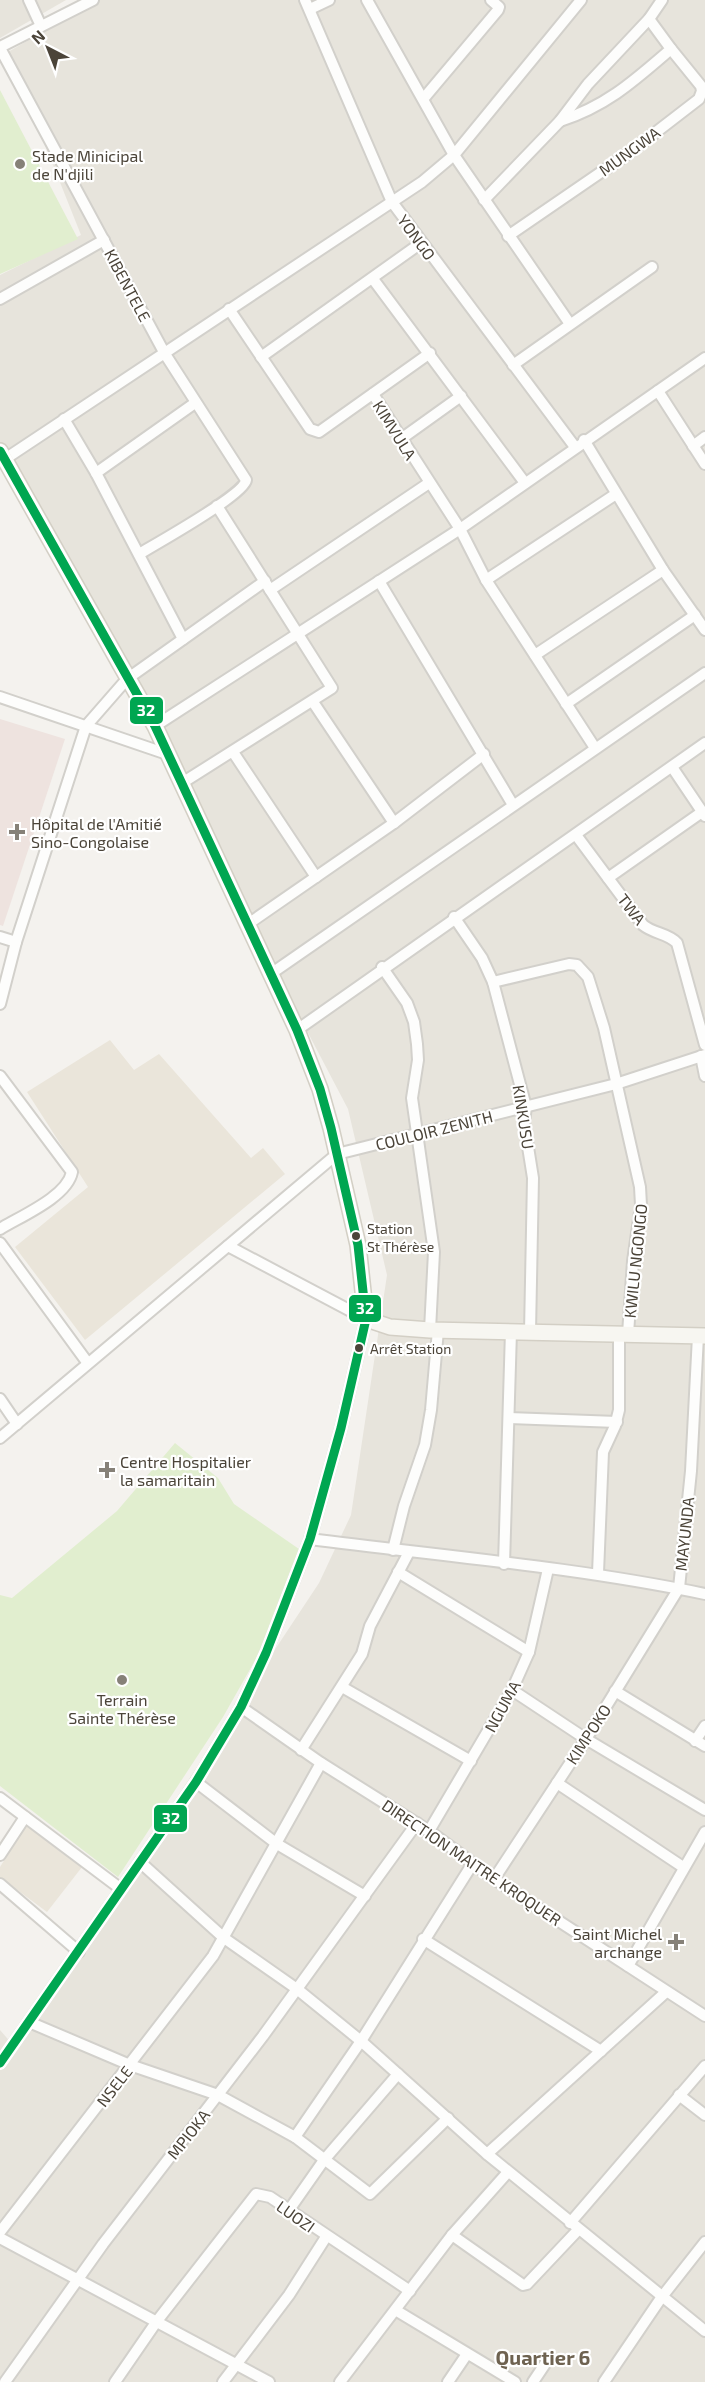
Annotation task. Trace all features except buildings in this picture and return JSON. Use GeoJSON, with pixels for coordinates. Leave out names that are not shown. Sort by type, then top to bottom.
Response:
{"type":"FeatureCollection","features":[{"type":"Feature","properties":{"kind":"street"},"geometry":{"type":"LineString","coordinates":[[29,0],[42,26]]}},
{"type":"Feature","properties":{"kind":"street"},"geometry":{"type":"LineString","coordinates":[[0,47],[93,0]]}},
{"type":"Feature","properties":{"kind":"street"},"geometry":{"type":"LineString","coordinates":[[308,5],[329,0]]}},
{"type":"Feature","properties":{"kind":"street"},"geometry":{"type":"LineString","coordinates":[[367,0],[454,155],[507,236],[570,324]]}},
{"type":"Feature","properties":{"kind":"street"},"geometry":{"type":"LineString","coordinates":[[424,98],[498,9],[499,7],[491,0]]}},
{"type":"Feature","properties":{"kind":"street"},"geometry":{"type":"LineString","coordinates":[[0,2063],[196,1782],[240,1707],[266,1653],[310,1539],[341,1428],[366,1319],[358,1245],[337,1154],[320,1089],[297,1030],[155,726],[3,455],[64,420],[422,182],[454,155],[581,0]]}},
{"type":"Feature","properties":{"kind":"street"},"geometry":{"type":"LineString","coordinates":[[484,200],[560,121],[588,84],[649,19],[662,0]]}},
{"type":"Feature","properties":{"kind":"street","name":"YONGO"},"geometry":{"type":"LineString","coordinates":[[308,5],[392,202],[513,365],[579,444],[616,494],[663,570],[705,630]]}},
{"type":"Feature","properties":{"kind":"street","name":"MUNGWA"},"geometry":{"type":"LineString","coordinates":[[507,236],[629,153],[699,99],[702,92],[700,86],[649,19]]}},
{"type":"Feature","properties":{"kind":"street","name":"KIBENTELE"},"geometry":{"type":"LineString","coordinates":[[0,47],[165,354],[246,480],[244,488],[139,554]]}},
{"type":"Feature","properties":{"kind":"street"},"geometry":{"type":"LineString","coordinates":[[560,121],[594,110],[671,49]]}},
{"type":"Feature","properties":{"kind":"street"},"geometry":{"type":"LineString","coordinates":[[0,299],[104,240]]}},
{"type":"Feature","properties":{"kind":"street"},"geometry":{"type":"LineString","coordinates":[[261,357],[421,243]]}},
{"type":"Feature","properties":{"kind":"street"},"geometry":{"type":"LineString","coordinates":[[513,365],[652,267]]}},
{"type":"Feature","properties":{"kind":"street"},"geometry":{"type":"LineString","coordinates":[[373,279],[525,483]]}},
{"type":"Feature","properties":{"kind":"street","name":"KIMVULA"},"geometry":{"type":"LineString","coordinates":[[229,309],[310,429],[323,431],[373,394],[460,529]]}},
{"type":"Feature","properties":{"kind":"street"},"geometry":{"type":"LineString","coordinates":[[373,394],[430,353]]}},
{"type":"Feature","properties":{"kind":"street"},"geometry":{"type":"LineString","coordinates":[[155,726],[300,635],[460,529],[705,358]]}},
{"type":"Feature","properties":{"kind":"street"},"geometry":{"type":"LineString","coordinates":[[657,391],[705,464]]}},
{"type":"Feature","properties":{"kind":"street"},"geometry":{"type":"LineString","coordinates":[[401,439],[461,396]]}},
{"type":"Feature","properties":{"kind":"street"},"geometry":{"type":"LineString","coordinates":[[96,473],[195,403]]}},
{"type":"Feature","properties":{"kind":"street"},"geometry":{"type":"LineString","coordinates":[[64,420],[96,473],[183,639]]}},
{"type":"Feature","properties":{"kind":"street"},"geometry":{"type":"LineString","coordinates":[[693,446],[705,438]]}},
{"type":"Feature","properties":{"kind":"street"},"geometry":{"type":"LineString","coordinates":[[0,1004],[16,942],[86,726],[127,679],[183,639],[429,483]]}},
{"type":"Feature","properties":{"kind":"street"},"geometry":{"type":"LineString","coordinates":[[486,580],[616,494]]}},
{"type":"Feature","properties":{"kind":"street"},"geometry":{"type":"LineString","coordinates":[[182,783],[332,688],[217,506]]}},
{"type":"Feature","properties":{"kind":"street"},"geometry":{"type":"LineString","coordinates":[[460,529],[486,580],[596,748]]}},
{"type":"Feature","properties":{"kind":"street"},"geometry":{"type":"LineString","coordinates":[[534,655],[663,570]]}},
{"type":"Feature","properties":{"kind":"street"},"geometry":{"type":"LineString","coordinates":[[379,581],[513,804]]}},
{"type":"Feature","properties":{"kind":"street"},"geometry":{"type":"LineString","coordinates":[[566,704],[695,615]]}},
{"type":"Feature","properties":{"kind":"street"},"geometry":{"type":"LineString","coordinates":[[272,973],[705,673]]}},
{"type":"Feature","properties":{"kind":"street"},"geometry":{"type":"LineString","coordinates":[[0,697],[167,754]]}},
{"type":"Feature","properties":{"kind":"street"},"geometry":{"type":"LineString","coordinates":[[313,702],[394,822]]}},
{"type":"Feature","properties":{"kind":"street"},"geometry":{"type":"LineString","coordinates":[[297,1030],[454,917],[705,743]]}},
{"type":"Feature","properties":{"kind":"street"},"geometry":{"type":"LineString","coordinates":[[233,752],[316,877]]}},
{"type":"Feature","properties":{"kind":"street"},"geometry":{"type":"LineString","coordinates":[[248,924],[394,822],[484,754]]}},
{"type":"Feature","properties":{"kind":"street"},"geometry":{"type":"LineString","coordinates":[[608,878],[704,814],[672,767]]}},
{"type":"Feature","properties":{"kind":"street","name":"TWA"},"geometry":{"type":"LineString","coordinates":[[576,834],[643,925],[651,932],[667,935],[677,943],[705,1045]]}},
{"type":"Feature","properties":{"kind":"street","name":"KINKUSU"},"geometry":{"type":"LineString","coordinates":[[454,917],[482,958],[493,982],[526,1107],[524,1122],[533,1179],[530,1332]]}},
{"type":"Feature","properties":{"kind":"street"},"geometry":{"type":"LineString","coordinates":[[0,937],[16,942]]}},
{"type":"Feature","properties":{"kind":"street","name":"KWILU NGONGO"},"geometry":{"type":"LineString","coordinates":[[493,982],[569,964],[577,965],[588,977],[604,1028],[641,1196],[624,1334]]}},
{"type":"Feature","properties":{"kind":"street"},"geometry":{"type":"LineString","coordinates":[[382,968],[407,1003],[414,1022],[418,1060],[412,1098],[434,1252],[431,1410],[425,1445],[404,1506],[393,1550]]}},
{"type":"Feature","properties":{"kind":"street"},"geometry":{"type":"LineString","coordinates":[[703,1055],[705,1076]]}},
{"type":"Feature","properties":{"kind":"street","name":"COULOIR ZENITH"},"geometry":{"type":"LineString","coordinates":[[337,1154],[616,1084],[703,1055]]}},
{"type":"Feature","properties":{"kind":"street"},"geometry":{"type":"LineString","coordinates":[[0,1076],[72,1172],[70,1181],[62,1191],[0,1229]]}},
{"type":"Feature","properties":{"kind":"street"},"geometry":{"type":"LineString","coordinates":[[0,1438],[87,1362],[337,1154]]}},
{"type":"Feature","properties":{"kind":"street"},"geometry":{"type":"LineString","coordinates":[[0,1243],[87,1362]]}},
{"type":"Feature","properties":{"kind":"street"},"geometry":{"type":"LineString","coordinates":[[228,1246],[366,1319],[390,1327],[701,1336]]}},
{"type":"Feature","properties":{"kind":"street"},"geometry":{"type":"LineString","coordinates":[[504,1564],[511,1331]]}},
{"type":"Feature","properties":{"kind":"street"},"geometry":{"type":"LineString","coordinates":[[598,1573],[603,1452],[619,1410],[624,1334]]}},
{"type":"Feature","properties":{"kind":"street","name":"MAYUNDA"},"geometry":{"type":"LineString","coordinates":[[679,1588],[701,1336]]}},
{"type":"Feature","properties":{"kind":"street"},"geometry":{"type":"LineString","coordinates":[[0,1399],[17,1424]]}},
{"type":"Feature","properties":{"kind":"street"},"geometry":{"type":"LineString","coordinates":[[509,1419],[616,1422]]}},
{"type":"Feature","properties":{"kind":"street"},"geometry":{"type":"LineString","coordinates":[[310,1539],[504,1564],[598,1573],[705,1594]]}},
{"type":"Feature","properties":{"kind":"street"},"geometry":{"type":"LineString","coordinates":[[301,1750],[362,1654],[370,1626],[409,1552]]}},
{"type":"Feature","properties":{"kind":"street","name":"NGUMA"},"geometry":{"type":"LineString","coordinates":[[429,1831],[512,1690],[529,1652],[548,1569]]}},
{"type":"Feature","properties":{"kind":"street"},"geometry":{"type":"LineString","coordinates":[[398,1572],[529,1652]]}},
{"type":"Feature","properties":{"kind":"street","name":"KIMPOKO"},"geometry":{"type":"LineString","coordinates":[[494,1879],[586,1739],[679,1588]]}},
{"type":"Feature","properties":{"kind":"street"},"geometry":{"type":"LineString","coordinates":[[342,1687],[471,1761]]}},
{"type":"Feature","properties":{"kind":"street"},"geometry":{"type":"LineString","coordinates":[[512,1690],[586,1739],[705,1810]]}},
{"type":"Feature","properties":{"kind":"street"},"geometry":{"type":"LineString","coordinates":[[615,1691],[700,1743],[705,1726]]}},
{"type":"Feature","properties":{"kind":"street","name":"DIRECTION MAITRE KROQUER"},"geometry":{"type":"LineString","coordinates":[[240,1707],[301,1750],[429,1831],[494,1879],[705,2016]]}},
{"type":"Feature","properties":{"kind":"street","name":"NSELE"},"geometry":{"type":"LineString","coordinates":[[0,2232],[130,2065],[224,1938],[321,1763]]}},
{"type":"Feature","properties":{"kind":"street"},"geometry":{"type":"LineString","coordinates":[[196,1782],[277,1844],[365,1896]]}},
{"type":"Feature","properties":{"kind":"street"},"geometry":{"type":"LineString","coordinates":[[557,1783],[684,1868]]}},
{"type":"Feature","properties":{"kind":"street"},"geometry":{"type":"LineString","coordinates":[[0,1798],[121,1889]]}},
{"type":"Feature","properties":{"kind":"street"},"geometry":{"type":"LineString","coordinates":[[0,1855],[25,1817]]}},
{"type":"Feature","properties":{"kind":"street","name":"MPIOKA"},"geometry":{"type":"LineString","coordinates":[[5,2382],[80,2278],[297,1989],[417,1823]]}},
{"type":"Feature","properties":{"kind":"street"},"geometry":{"type":"LineString","coordinates":[[628,1966],[705,1832]]}},
{"type":"Feature","properties":{"kind":"street"},"geometry":{"type":"LineString","coordinates":[[140,1862],[224,1938],[297,1989],[362,2041],[508,2172],[661,2298],[705,2331]]}},
{"type":"Feature","properties":{"kind":"street"},"geometry":{"type":"LineString","coordinates":[[295,2137],[362,2041],[423,1939],[473,1863]]}},
{"type":"Feature","properties":{"kind":"street"},"geometry":{"type":"LineString","coordinates":[[0,1884],[79,1952]]}},
{"type":"Feature","properties":{"kind":"street"},"geometry":{"type":"LineString","coordinates":[[423,1939],[601,2051]]}},
{"type":"Feature","properties":{"kind":"street"},"geometry":{"type":"LineString","coordinates":[[487,2154],[666,1992]]}},
{"type":"Feature","properties":{"kind":"street"},"geometry":{"type":"LineString","coordinates":[[29,2022],[130,2065],[218,2095],[250,2110],[295,2137],[358,2187],[373,2193],[448,2118]]}},
{"type":"Feature","properties":{"kind":"street"},"geometry":{"type":"LineString","coordinates":[[452,2235],[523,2285],[527,2284],[705,2066]]}},
{"type":"Feature","properties":{"kind":"street"},"geometry":{"type":"LineString","coordinates":[[288,2210],[324,2160],[398,2074]]}},
{"type":"Feature","properties":{"kind":"street"},"geometry":{"type":"LineString","coordinates":[[679,2095],[705,2115]]}},
{"type":"Feature","properties":{"kind":"street"},"geometry":{"type":"LineString","coordinates":[[340,2382],[352,2364],[397,2311],[452,2235],[508,2172]]}},
{"type":"Feature","properties":{"kind":"street","name":"LUOZI"},"geometry":{"type":"LineString","coordinates":[[115,2382],[157,2321],[252,2196],[264,2194],[410,2291]]}},
{"type":"Feature","properties":{"kind":"street"},"geometry":{"type":"LineString","coordinates":[[223,2382],[289,2295],[326,2237]]}},
{"type":"Feature","properties":{"kind":"street"},"geometry":{"type":"LineString","coordinates":[[0,2238],[80,2278],[269,2382]]}},
{"type":"Feature","properties":{"kind":"street"},"geometry":{"type":"LineString","coordinates":[[604,2382],[661,2298],[705,2242]]}},
{"type":"Feature","properties":{"kind":"street"},"geometry":{"type":"LineString","coordinates":[[397,2311],[515,2382]]}},
{"type":"Feature","properties":{"kind":"street"},"geometry":{"type":"LineString","coordinates":[[448,2382],[467,2354]]}},
{"type":"Feature","properties":{"kind":"street"},"geometry":{"type":"LineString","coordinates":[[533,2382],[549,2358]]}},
{"type":"Feature","properties":{"kind":"shaded area"},"geometry":{"type":"Polygon","coordinates":[[[0,0],[66,0],[0,38],[0,0]]]}},
{"type":"Feature","properties":{"kind":"shaded area"},"geometry":{"type":"Polygon","coordinates":[[[98,0],[705,0],[705,2382],[0,2382],[0,2030],[13,2045],[319,1583],[351,1515],[387,1275],[348,1109],[0,446],[0,275],[81,235],[8,52],[98,0]]]}},
{"type":"Feature","properties":{"kind":"shaded area","name":"Hôpital de l'Amitié Sino-Congolaise"},"geometry":{"type":"Polygon","coordinates":[[[0,719],[65,739],[3,926],[0,925],[0,719]]]}},
{"type":"Feature","properties":{"kind":"shaded area"},"geometry":{"type":"Polygon","coordinates":[[[110,1040],[134,1070],[159,1054],[251,1158],[263,1148],[285,1174],[85,1340],[15,1247],[88,1187],[27,1092],[110,1040]]]}},
{"type":"Feature","properties":{"kind":"shaded area"},"geometry":{"type":"Polygon","coordinates":[[[26,1825],[82,1867],[47,1912],[0,1877],[0,1867],[26,1825]]]}},
{"type":"Feature","properties":{"kind":"green space","name":"Stade Minicipal de N'djili"},"geometry":{"type":"Polygon","coordinates":[[[0,90],[78,239],[0,274],[0,90]]]}},
{"type":"Feature","properties":{"kind":"green space","name":"Terrain Sainte Thérèse"},"geometry":{"type":"Polygon","coordinates":[[[175,1443],[218,1478],[234,1504],[299,1549],[265,1643],[223,1717],[118,1877],[0,1786],[0,1595],[12,1598],[117,1511],[175,1443]]]}},
{"type":"Feature","properties":{"kind":"transit line","name":"32"},"geometry":{"type":"LineString","coordinates":[[0,451],[155,726],[297,1030],[320,1089],[331,1128],[358,1245],[366,1319],[341,1428],[310,1539],[266,1653],[241,1707],[196,1782],[0,2063]]}},
{"type":"Feature","properties":{"kind":"place","name":"Stade Minicipal de N'djili"},"geometry":{"type":"Point","coordinates":[20,164]}},
{"type":"Feature","properties":{"kind":"place","name":"Hôpital de l'Amitié Sino-Congolaise"},"geometry":{"type":"Point","coordinates":[17,832]}},
{"type":"Feature","properties":{"kind":"place","name":"Station St Thérèse"},"geometry":{"type":"Point","coordinates":[356,1236]}},
{"type":"Feature","properties":{"kind":"place","name":"Arrêt Station"},"geometry":{"type":"Point","coordinates":[359,1348]}},
{"type":"Feature","properties":{"kind":"place","name":"Centre Hospitalier la samaritain"},"geometry":{"type":"Point","coordinates":[107,1470]}},
{"type":"Feature","properties":{"kind":"place","name":"Terrain Sainte Thérèse"},"geometry":{"type":"Point","coordinates":[122,1680]}},
{"type":"Feature","properties":{"kind":"place","name":"Saint Michel archange"},"geometry":{"type":"Point","coordinates":[676,1942]}},
{"type":"Feature","properties":{"kind":"district","name":"Quartier 6"},"geometry":{"type":"Point","coordinates":[543,2357]}}]}
